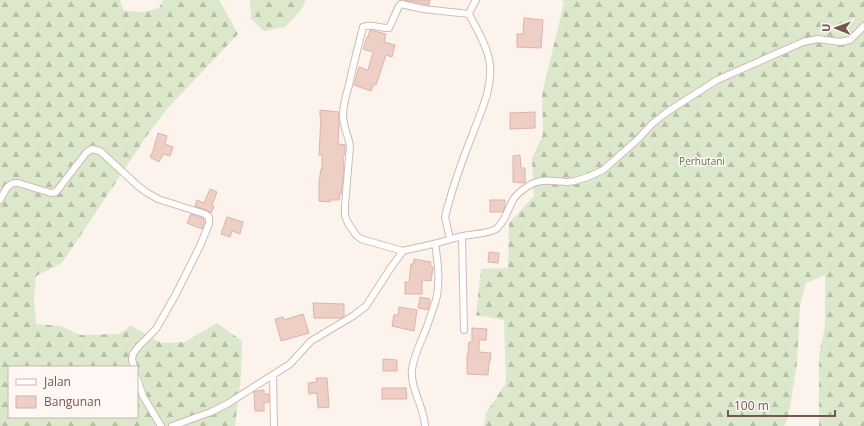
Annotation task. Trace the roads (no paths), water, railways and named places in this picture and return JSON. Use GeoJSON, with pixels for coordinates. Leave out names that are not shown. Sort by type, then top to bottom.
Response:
{"type":"FeatureCollection","features":[{"type":"Feature","properties":{"kind":"street"},"geometry":{"type":"LineString","coordinates":[[450,239],[445,217],[449,198],[486,100],[490,83],[490,64],[485,46],[469,14],[476,0]]}},
{"type":"Feature","properties":{"kind":"street"},"geometry":{"type":"LineString","coordinates":[[469,14],[424,9],[401,4],[389,28],[367,25],[364,27],[345,98],[343,114],[343,121],[350,146],[345,216],[356,235],[361,239],[404,251],[462,236],[489,232],[499,226],[514,199],[533,183],[546,181],[574,181],[603,170],[667,112],[717,80],[803,42],[818,39],[840,42],[850,40],[864,26]]}},
{"type":"Feature","properties":{"kind":"street"},"geometry":{"type":"LineString","coordinates":[[0,200],[8,186],[14,183],[51,194],[56,192],[86,153],[92,149],[105,154],[138,186],[158,199],[205,214],[209,217],[209,224],[200,246],[176,294],[156,329],[133,354],[132,359],[134,366]]}},
{"type":"Feature","properties":{"kind":"street"},"geometry":{"type":"LineString","coordinates":[[462,236],[464,330]]}},
{"type":"Feature","properties":{"kind":"street"},"geometry":{"type":"LineString","coordinates":[[425,426],[422,410],[412,380],[412,372],[413,361],[436,297],[438,283],[438,261],[435,244]]}},
{"type":"Feature","properties":{"kind":"street"},"geometry":{"type":"LineString","coordinates":[[172,426],[211,412],[227,404],[290,364],[311,341],[353,316],[366,306],[392,266],[404,251]]}},
{"type":"Feature","properties":{"kind":"street"},"geometry":{"type":"LineString","coordinates":[[273,375],[274,426]]}},
{"type":"Feature","properties":{"kind":"street"},"geometry":{"type":"LineString","coordinates":[[138,381],[143,396],[161,426]]}},
{"type":"Feature","properties":{"kind":"park label","name":"Perhutani"},"geometry":{"type":"Point","coordinates":[702,161]}}]}
